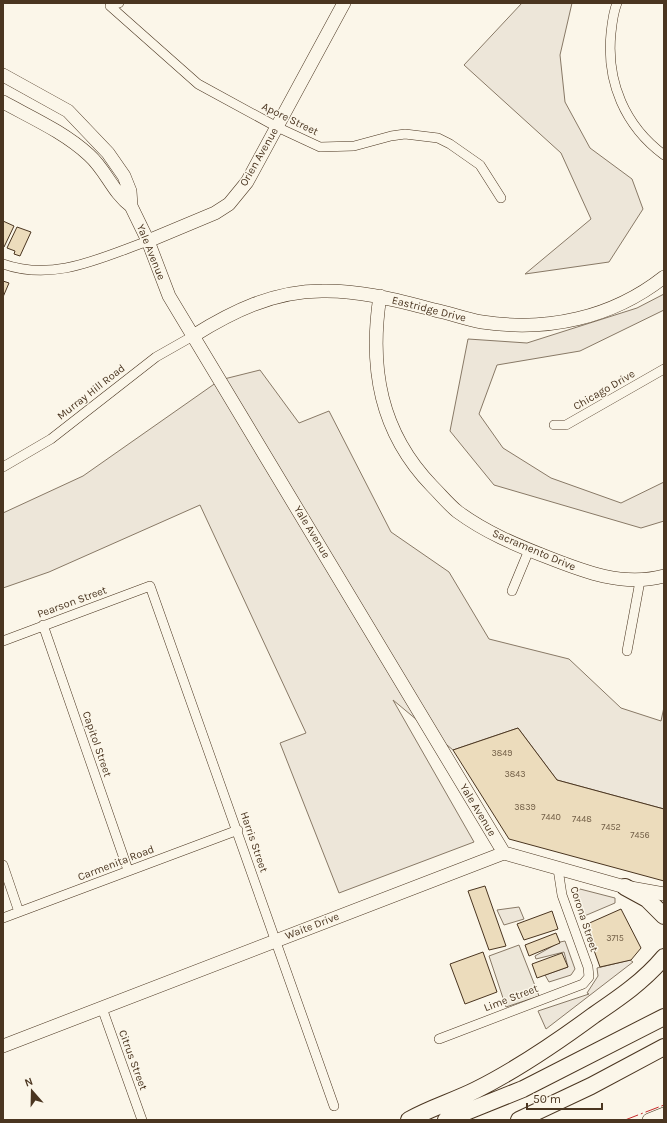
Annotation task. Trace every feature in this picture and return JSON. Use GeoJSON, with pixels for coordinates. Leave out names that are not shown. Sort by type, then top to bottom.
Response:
{"type":"FeatureCollection","features":[{"type":"Feature","properties":{"kind":"highway"},"geometry":{"type":"LineString","coordinates":[[625,887],[647,899],[664,916]]}},
{"type":"Feature","properties":{"kind":"highway"},"geometry":{"type":"LineString","coordinates":[[630,990],[654,969],[664,957]]}},
{"type":"Feature","properties":{"kind":"highway"},"geometry":{"type":"LineString","coordinates":[[409,1120],[506,1074],[544,1051],[664,967]]}},
{"type":"Feature","properties":{"kind":"highway"},"geometry":{"type":"LineString","coordinates":[[446,1120],[523,1089],[664,1017]]}},
{"type":"Feature","properties":{"kind":"highway"},"geometry":{"type":"LineString","coordinates":[[519,1120],[591,1086],[664,1047]]}},
{"type":"Feature","properties":{"kind":"street","name":"Apore Street"},"geometry":{"type":"LineString","coordinates":[[119,3],[110,6],[198,84],[277,127],[320,147],[354,146],[391,136],[406,134],[438,138],[450,144],[480,165],[501,198]]}},
{"type":"Feature","properties":{"kind":"street","name":"Orien Avenue"},"geometry":{"type":"LineString","coordinates":[[3,264],[18,269],[36,272],[71,268],[148,241],[215,213],[229,204],[247,182],[344,3]]}},
{"type":"Feature","properties":{"kind":"street"},"geometry":{"type":"LineString","coordinates":[[617,3],[613,12],[610,47],[610,68],[616,92],[634,125],[650,144],[664,155]]}},
{"type":"Feature","properties":{"kind":"street","name":"Yale Avenue"},"geometry":{"type":"LineString","coordinates":[[3,75],[68,111],[108,153],[124,176],[130,191],[132,206],[148,241],[169,296],[504,853]]}},
{"type":"Feature","properties":{"kind":"street","name":"Yale Avenue"},"geometry":{"type":"LineString","coordinates":[[3,102],[72,141],[90,155],[107,176],[120,198],[132,206]]}},
{"type":"Feature","properties":{"kind":"street","name":"Eastridge Drive"},"geometry":{"type":"LineString","coordinates":[[193,336],[222,318],[252,304],[278,297],[322,290],[353,292],[380,296],[481,322],[514,325],[547,324],[580,319],[611,308],[640,293],[664,277]]}},
{"type":"Feature","properties":{"kind":"street","name":"Sacramento Drive"},"geometry":{"type":"LineString","coordinates":[[380,296],[375,326],[375,355],[378,387],[396,436],[410,460],[457,511],[502,539],[585,572],[610,578],[640,581],[664,576]]}},
{"type":"Feature","properties":{"kind":"street","name":"Murray Hill Road"},"geometry":{"type":"LineString","coordinates":[[3,468],[50,439],[156,357],[193,336]]}},
{"type":"Feature","properties":{"kind":"street","name":"Chicago Drive"},"geometry":{"type":"LineString","coordinates":[[554,425],[566,425],[664,369]]}},
{"type":"Feature","properties":{"kind":"street"},"geometry":{"type":"LineString","coordinates":[[512,591],[529,550]]}},
{"type":"Feature","properties":{"kind":"street"},"geometry":{"type":"LineString","coordinates":[[627,651],[640,581]]}},
{"type":"Feature","properties":{"kind":"street","name":"Pearson Street"},"geometry":{"type":"LineString","coordinates":[[3,641],[150,586]]}},
{"type":"Feature","properties":{"kind":"street","name":"Harris Street"},"geometry":{"type":"LineString","coordinates":[[150,586],[238,830],[275,941],[334,1106]]}},
{"type":"Feature","properties":{"kind":"street","name":"Capitol Street"},"geometry":{"type":"LineString","coordinates":[[43,625],[128,870]]}},
{"type":"Feature","properties":{"kind":"street","name":"Carmenita Road"},"geometry":{"type":"LineString","coordinates":[[3,918],[238,830]]}},
{"type":"Feature","properties":{"kind":"street"},"geometry":{"type":"LineString","coordinates":[[504,853],[625,887],[664,894]]}},
{"type":"Feature","properties":{"kind":"street","name":"Waite Drive"},"geometry":{"type":"LineString","coordinates":[[3,1046],[504,853]]}},
{"type":"Feature","properties":{"kind":"street"},"geometry":{"type":"LineString","coordinates":[[3,865],[20,912]]}},
{"type":"Feature","properties":{"kind":"street","name":"Corona Street"},"geometry":{"type":"LineString","coordinates":[[558,869],[562,895],[588,967],[589,977]]}},
{"type":"Feature","properties":{"kind":"street"},"geometry":{"type":"LineString","coordinates":[[625,887],[664,904]]}},
{"type":"Feature","properties":{"kind":"street","name":"Lime Street"},"geometry":{"type":"LineString","coordinates":[[439,1039],[583,984],[589,977]]}},
{"type":"Feature","properties":{"kind":"street","name":"Citrus Street"},"geometry":{"type":"LineString","coordinates":[[102,1008],[142,1120]]}},
{"type":"Feature","properties":{"kind":"street"},"geometry":{"type":"LineString","coordinates":[[649,1120],[664,1114]]}},
{"type":"Feature","properties":{"kind":"shaded area"},"geometry":{"type":"Polygon","coordinates":[[[522,3],[572,3],[560,55],[565,102],[590,148],[632,179],[643,209],[609,262],[525,274],[591,219],[561,153],[464,65],[522,3]]]}},
{"type":"Feature","properties":{"kind":"shaded area"},"geometry":{"type":"Polygon","coordinates":[[[664,294],[664,310],[580,351],[497,365],[479,414],[503,448],[551,478],[621,503],[664,482],[664,521],[641,528],[494,485],[450,431],[468,339],[527,343],[637,308],[664,294]]]}},
{"type":"Feature","properties":{"kind":"shaded area"},"geometry":{"type":"Polygon","coordinates":[[[260,370],[299,423],[329,411],[391,532],[449,572],[489,639],[569,659],[621,708],[661,721],[664,707],[664,809],[557,780],[518,728],[453,750],[393,700],[474,842],[339,893],[280,743],[306,733],[200,505],[49,572],[3,588],[3,513],[83,476],[220,380],[260,370]]]}},
{"type":"Feature","properties":{"kind":"shaded area"},"geometry":{"type":"Polygon","coordinates":[[[580,889],[615,898],[615,903],[582,917],[574,897],[580,889]]]}},
{"type":"Feature","properties":{"kind":"shaded area"},"geometry":{"type":"Polygon","coordinates":[[[519,907],[524,919],[504,925],[497,910],[519,907]]]}},
{"type":"Feature","properties":{"kind":"shaded area"},"geometry":{"type":"Polygon","coordinates":[[[565,941],[575,969],[571,975],[549,982],[545,975],[568,967],[564,952],[536,959],[535,956],[560,942],[565,941]]]}},
{"type":"Feature","properties":{"kind":"shaded area"},"geometry":{"type":"Polygon","coordinates":[[[519,945],[539,996],[506,1007],[489,956],[519,945]]]}},
{"type":"Feature","properties":{"kind":"shaded area"},"geometry":{"type":"Polygon","coordinates":[[[630,960],[633,962],[546,1029],[538,1011],[589,994],[587,993],[598,976],[597,968],[630,960]]]}},
{"type":"Feature","properties":{"kind":"building"},"geometry":{"type":"Polygon","coordinates":[[[3,221],[14,226],[4,247],[3,247],[3,221]]]}},
{"type":"Feature","properties":{"kind":"building"},"geometry":{"type":"Polygon","coordinates":[[[17,227],[31,232],[20,256],[14,254],[15,251],[7,248],[17,227]]]}},
{"type":"Feature","properties":{"kind":"building"},"geometry":{"type":"Polygon","coordinates":[[[3,281],[9,283],[3,297],[3,281]]]}},
{"type":"Feature","properties":{"kind":"building"},"geometry":{"type":"Polygon","coordinates":[[[518,728],[557,780],[664,809],[664,881],[509,839],[453,750],[518,728]]]}},
{"type":"Feature","properties":{"kind":"building"},"geometry":{"type":"Polygon","coordinates":[[[485,886],[506,946],[489,950],[468,891],[485,886]]]}},
{"type":"Feature","properties":{"kind":"building"},"geometry":{"type":"Polygon","coordinates":[[[621,909],[641,948],[631,960],[600,967],[585,925],[621,909]]]}},
{"type":"Feature","properties":{"kind":"building"},"geometry":{"type":"Polygon","coordinates":[[[552,911],[558,929],[524,940],[517,924],[552,911]]]}},
{"type":"Feature","properties":{"kind":"building"},"geometry":{"type":"Polygon","coordinates":[[[556,933],[560,943],[529,956],[525,945],[556,933]]]}},
{"type":"Feature","properties":{"kind":"building"},"geometry":{"type":"Polygon","coordinates":[[[483,952],[497,992],[465,1004],[450,964],[483,952]]]}},
{"type":"Feature","properties":{"kind":"building"},"geometry":{"type":"Polygon","coordinates":[[[562,953],[568,967],[537,978],[532,964],[562,953]]]}},
{"type":"Feature","properties":{"kind":"power"},"geometry":{"type":"LineString","coordinates":[[625,1120],[664,1105]]}}]}
